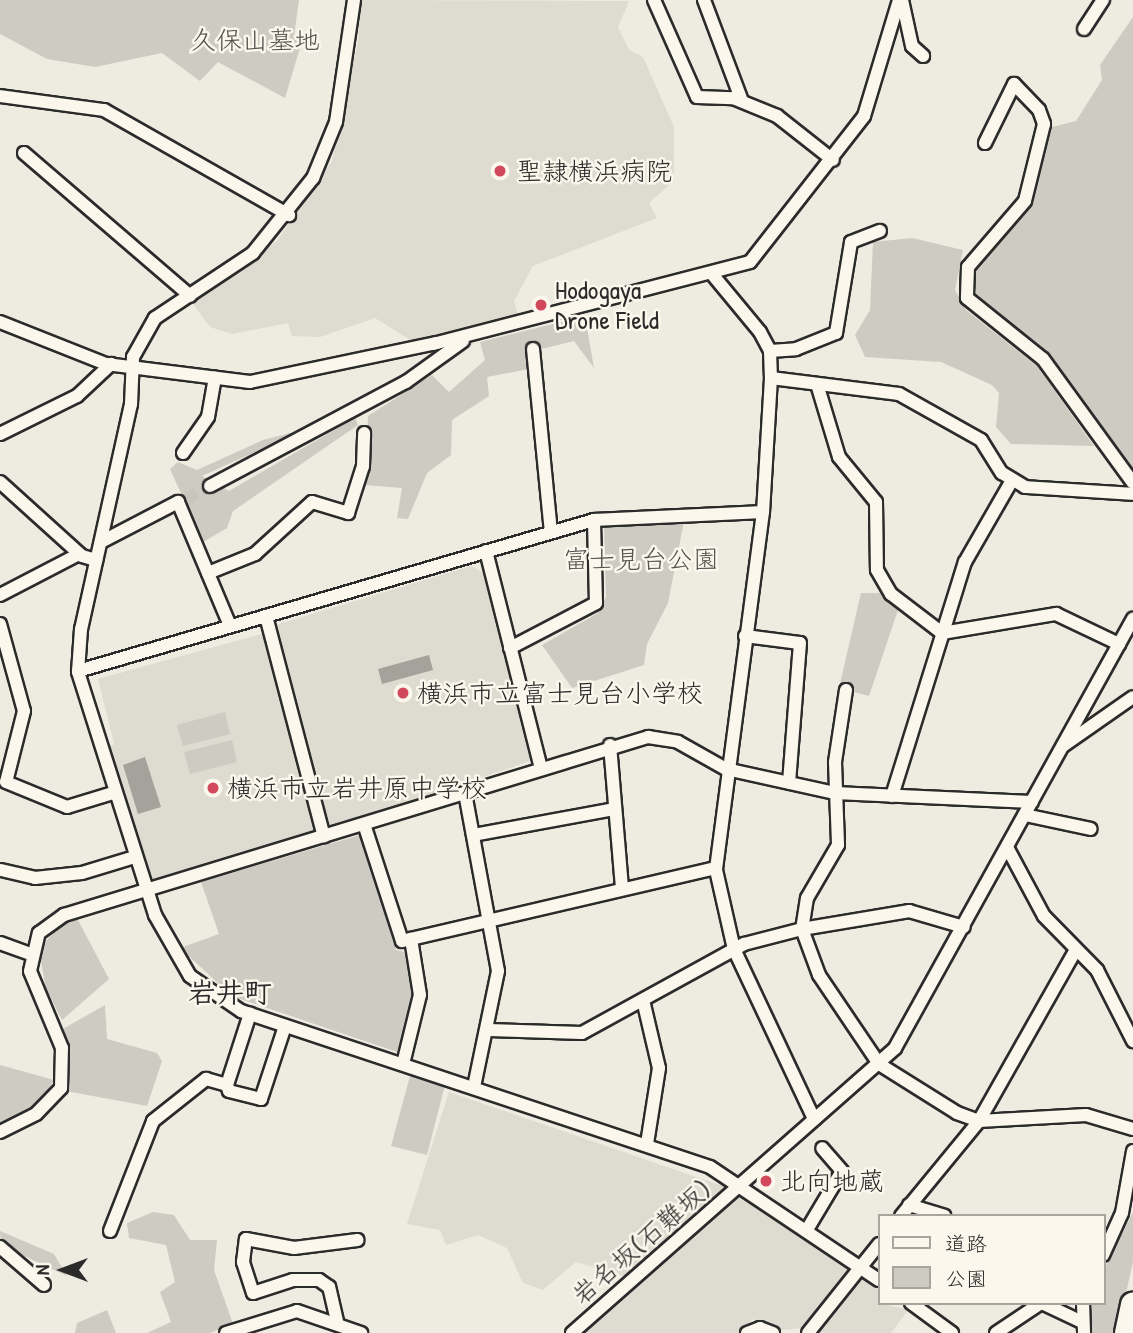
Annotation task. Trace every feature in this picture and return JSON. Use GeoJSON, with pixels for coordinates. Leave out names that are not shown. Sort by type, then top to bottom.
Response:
{"type":"FeatureCollection","features":[{"type":"Feature","properties":{"kind":"highway"},"geometry":{"type":"LineString","coordinates":[[1127,1333],[1133,1305]]}},
{"type":"Feature","properties":{"kind":"street"},"geometry":{"type":"LineString","coordinates":[[354,0],[332,137],[289,215],[239,265],[144,330],[133,367],[131,404],[96,560],[78,671],[113,793],[147,894],[190,976],[250,1014],[647,1144],[740,1185],[808,1228],[878,1279]]}},
{"type":"Feature","properties":{"kind":"street"},"geometry":{"type":"LineString","coordinates":[[654,0],[696,97],[715,94],[777,116],[833,160]]}},
{"type":"Feature","properties":{"kind":"street"},"geometry":{"type":"LineString","coordinates":[[704,0],[742,102]]}},
{"type":"Feature","properties":{"kind":"street"},"geometry":{"type":"LineString","coordinates":[[901,0],[912,46],[923,56]]}},
{"type":"Feature","properties":{"kind":"street"},"geometry":{"type":"LineString","coordinates":[[0,322],[111,364],[267,382],[435,343],[466,339],[750,262],[833,160],[864,116],[901,0]]}},
{"type":"Feature","properties":{"kind":"street"},"geometry":{"type":"LineString","coordinates":[[1084,29],[1103,0]]}},
{"type":"Feature","properties":{"kind":"street"},"geometry":{"type":"LineString","coordinates":[[981,139],[1014,84],[1039,110],[1041,137],[1025,201],[968,267],[967,298],[1043,359],[1133,483]]}},
{"type":"Feature","properties":{"kind":"street"},"geometry":{"type":"LineString","coordinates":[[0,96],[104,110],[289,215]]}},
{"type":"Feature","properties":{"kind":"street"},"geometry":{"type":"LineString","coordinates":[[24,153],[190,296]]}},
{"type":"Feature","properties":{"kind":"street"},"geometry":{"type":"LineString","coordinates":[[770,351],[796,349],[836,333],[850,242],[880,231]]}},
{"type":"Feature","properties":{"kind":"street"},"geometry":{"type":"LineString","coordinates":[[712,274],[770,351],[771,378],[763,512],[726,769],[716,868],[734,949],[814,1119]]}},
{"type":"Feature","properties":{"kind":"street"},"geometry":{"type":"LineString","coordinates":[[210,486],[361,409],[466,339]]}},
{"type":"Feature","properties":{"kind":"street"},"geometry":{"type":"LineString","coordinates":[[533,349],[551,531]]}},
{"type":"Feature","properties":{"kind":"street"},"geometry":{"type":"LineString","coordinates":[[0,434],[77,396],[111,364]]}},
{"type":"Feature","properties":{"kind":"street"},"geometry":{"type":"LineString","coordinates":[[183,453],[208,417],[215,378]]}},
{"type":"Feature","properties":{"kind":"street"},"geometry":{"type":"LineString","coordinates":[[771,378],[899,394],[981,440],[1011,482],[1133,495]]}},
{"type":"Feature","properties":{"kind":"street"},"geometry":{"type":"LineString","coordinates":[[817,384],[839,457],[876,502],[883,583],[942,633],[1056,614],[1119,644]]}},
{"type":"Feature","properties":{"kind":"street"},"geometry":{"type":"LineString","coordinates":[[208,573],[255,554],[312,502],[348,513],[363,466],[364,433]]}},
{"type":"Feature","properties":{"kind":"street"},"geometry":{"type":"LineString","coordinates":[[0,482],[79,554],[96,560]]}},
{"type":"Feature","properties":{"kind":"street"},"geometry":{"type":"LineString","coordinates":[[892,796],[965,562],[1011,482]]}},
{"type":"Feature","properties":{"kind":"street"},"geometry":{"type":"LineString","coordinates":[[101,542],[178,502],[230,626]]}},
{"type":"Feature","properties":{"kind":"street"},"geometry":{"type":"LineString","coordinates":[[78,671],[594,520],[763,512]]}},
{"type":"Feature","properties":{"kind":"street"},"geometry":{"type":"LineString","coordinates":[[510,648],[596,603],[594,520]]}},
{"type":"Feature","properties":{"kind":"street"},"geometry":{"type":"LineString","coordinates":[[486,551],[541,768]]}},
{"type":"Feature","properties":{"kind":"street"},"geometry":{"type":"LineString","coordinates":[[0,596],[79,554]]}},
{"type":"Feature","properties":{"kind":"street"},"geometry":{"type":"LineString","coordinates":[[266,616],[324,837]]}},
{"type":"Feature","properties":{"kind":"street","name":"岩名坂(石難坂)"},"geometry":{"type":"LineString","coordinates":[[572,1333],[895,1048],[1008,849],[1133,618]]}},
{"type":"Feature","properties":{"kind":"street"},"geometry":{"type":"LineString","coordinates":[[0,624],[24,711],[6,782],[66,807],[113,793]]}},
{"type":"Feature","properties":{"kind":"street"},"geometry":{"type":"LineString","coordinates":[[745,636],[800,643],[789,783]]}},
{"type":"Feature","properties":{"kind":"street"},"geometry":{"type":"LineString","coordinates":[[846,690],[835,793],[838,845],[807,898],[802,929],[819,975],[879,1064],[932,1100],[979,1121],[1086,1115],[1133,1129]]}},
{"type":"Feature","properties":{"kind":"street"},"geometry":{"type":"LineString","coordinates":[[1063,746],[1133,696]]}},
{"type":"Feature","properties":{"kind":"street"},"geometry":{"type":"LineString","coordinates":[[0,1132],[51,1103],[64,1070],[62,1048],[33,989],[30,954],[48,921],[147,894],[610,745],[662,738],[726,769],[835,793],[1032,802]]}},
{"type":"Feature","properties":{"kind":"street"},"geometry":{"type":"LineString","coordinates":[[610,745],[622,889]]}},
{"type":"Feature","properties":{"kind":"street"},"geometry":{"type":"LineString","coordinates":[[466,793],[498,971],[489,1030],[474,1087]]}},
{"type":"Feature","properties":{"kind":"street"},"geometry":{"type":"LineString","coordinates":[[473,835],[615,809]]}},
{"type":"Feature","properties":{"kind":"street"},"geometry":{"type":"LineString","coordinates":[[1025,815],[1091,829]]}},
{"type":"Feature","properties":{"kind":"street"},"geometry":{"type":"LineString","coordinates":[[364,824],[402,941],[716,868]]}},
{"type":"Feature","properties":{"kind":"street"},"geometry":{"type":"LineString","coordinates":[[1008,849],[1029,895],[1075,951],[1097,970],[1133,1041]]}},
{"type":"Feature","properties":{"kind":"street"},"geometry":{"type":"LineString","coordinates":[[1,870],[35,878],[82,873],[135,857]]}},
{"type":"Feature","properties":{"kind":"street"},"geometry":{"type":"LineString","coordinates":[[489,1030],[582,1034],[734,949],[802,929],[909,911],[964,927]]}},
{"type":"Feature","properties":{"kind":"street"},"geometry":{"type":"LineString","coordinates":[[403,1064],[420,995],[411,939]]}},
{"type":"Feature","properties":{"kind":"street"},"geometry":{"type":"LineString","coordinates":[[0,943],[30,954]]}},
{"type":"Feature","properties":{"kind":"street"},"geometry":{"type":"LineString","coordinates":[[905,1211],[979,1121],[1075,951]]}},
{"type":"Feature","properties":{"kind":"street"},"geometry":{"type":"LineString","coordinates":[[643,1000],[659,1068],[647,1144]]}},
{"type":"Feature","properties":{"kind":"street"},"geometry":{"type":"LineString","coordinates":[[250,1014],[227,1085],[229,1091],[261,1099],[285,1026]]}},
{"type":"Feature","properties":{"kind":"street"},"geometry":{"type":"LineString","coordinates":[[110,1231],[153,1121],[206,1079],[227,1085]]}},
{"type":"Feature","properties":{"kind":"street"},"geometry":{"type":"LineString","coordinates":[[808,1228],[842,1171],[822,1148]]}},
{"type":"Feature","properties":{"kind":"street"},"geometry":{"type":"LineString","coordinates":[[1105,1251],[1118,1228],[1131,1174],[1133,1151]]}},
{"type":"Feature","properties":{"kind":"street"},"geometry":{"type":"LineString","coordinates":[[905,1211],[928,1214]]}},
{"type":"Feature","properties":{"kind":"street"},"geometry":{"type":"LineString","coordinates":[[337,1321],[329,1287],[319,1280],[293,1280],[253,1293],[243,1262],[246,1239],[294,1248],[357,1240]]}},
{"type":"Feature","properties":{"kind":"street"},"geometry":{"type":"LineString","coordinates":[[808,1333],[878,1245]]}},
{"type":"Feature","properties":{"kind":"street"},"geometry":{"type":"LineString","coordinates":[[0,1247],[44,1285]]}},
{"type":"Feature","properties":{"kind":"street"},"geometry":{"type":"LineString","coordinates":[[914,1305],[952,1333]]}},
{"type":"Feature","properties":{"kind":"street"},"geometry":{"type":"LineString","coordinates":[[996,1333],[1039,1305]]}},
{"type":"Feature","properties":{"kind":"street"},"geometry":{"type":"LineString","coordinates":[[1045,1305],[1083,1327]]}},
{"type":"Feature","properties":{"kind":"street"},"geometry":{"type":"LineString","coordinates":[[1083,1305],[1083,1327]]}},
{"type":"Feature","properties":{"kind":"street"},"geometry":{"type":"LineString","coordinates":[[226,1333],[297,1311],[337,1321],[361,1333]]}},
{"type":"Feature","properties":{"kind":"street"},"geometry":{"type":"LineString","coordinates":[[747,1333],[760,1328],[773,1333]]}},
{"type":"Feature","properties":{"kind":"shaded area","name":"聖隷横浜病院"},"geometry":{"type":"Polygon","coordinates":[[[360,0],[629,1],[618,27],[629,50],[643,57],[674,127],[674,181],[649,203],[657,218],[533,266],[514,301],[519,319],[412,341],[375,318],[320,337],[292,336],[288,323],[232,334],[210,327],[192,303],[277,241],[332,161],[358,42],[360,0]]]}},
{"type":"Feature","properties":{"kind":"shaded area","name":"横浜市立富士見台小学校"},"geometry":{"type":"Polygon","coordinates":[[[471,566],[485,574],[533,760],[331,829],[272,626],[471,566]]]}},
{"type":"Feature","properties":{"kind":"shaded area","name":"横浜市立岩井原中学校"},"geometry":{"type":"Polygon","coordinates":[[[265,633],[317,829],[159,886],[152,881],[106,747],[114,744],[98,679],[265,633]]]}},
{"type":"Feature","properties":{"kind":"shaded area"},"geometry":{"type":"Polygon","coordinates":[[[429,655],[433,670],[382,684],[378,669],[429,655]]]}},
{"type":"Feature","properties":{"kind":"shaded area"},"geometry":{"type":"Polygon","coordinates":[[[145,757],[161,807],[138,814],[123,765],[145,757]]]}},
{"type":"Feature","properties":{"kind":"shaded area"},"geometry":{"type":"Polygon","coordinates":[[[449,1092],[740,1192],[849,1269],[803,1328],[782,1330],[753,1319],[740,1333],[579,1333],[637,1280],[576,1262],[543,1290],[523,1283],[507,1248],[478,1235],[446,1245],[440,1230],[407,1224],[449,1092]]]}},
{"type":"Feature","properties":{"kind":"shaded area"},"geometry":{"type":"Polygon","coordinates":[[[863,1277],[878,1288],[878,1305],[908,1310],[891,1333],[814,1333],[863,1277]]]}},
{"type":"Feature","properties":{"kind":"green space","name":"久保山墓地"},"geometry":{"type":"Polygon","coordinates":[[[0,0],[299,0],[294,36],[302,41],[285,98],[218,62],[200,81],[162,53],[95,67],[47,59],[0,34],[0,0]]]}},
{"type":"Feature","properties":{"kind":"green space"},"geometry":{"type":"Polygon","coordinates":[[[1133,17],[1133,471],[1044,351],[972,295],[972,273],[1028,204],[1048,128],[1076,121],[1102,80],[1100,65],[1133,17]]]}},
{"type":"Feature","properties":{"kind":"green space"},"geometry":{"type":"Polygon","coordinates":[[[912,238],[963,250],[955,290],[966,310],[1037,366],[1094,446],[1011,444],[996,427],[999,393],[992,385],[941,362],[865,357],[855,335],[870,310],[873,242],[912,238]]]}},
{"type":"Feature","properties":{"kind":"green space"},"geometry":{"type":"Polygon","coordinates":[[[585,316],[594,368],[574,341],[529,352],[529,369],[487,377],[489,396],[452,420],[451,455],[427,473],[408,519],[397,518],[402,488],[365,485],[368,416],[432,375],[449,392],[485,360],[480,342],[585,316]]]}},
{"type":"Feature","properties":{"kind":"green space"},"geometry":{"type":"Polygon","coordinates":[[[355,418],[358,425],[233,511],[227,528],[203,542],[170,469],[178,462],[197,470],[263,440],[306,429],[202,476],[229,491],[355,418]]]}},
{"type":"Feature","properties":{"kind":"green space","name":"富士見台公園"},"geometry":{"type":"Polygon","coordinates":[[[684,521],[668,603],[647,644],[644,665],[572,688],[542,645],[598,613],[606,597],[604,525],[684,521]]]}},
{"type":"Feature","properties":{"kind":"green space"},"geometry":{"type":"Polygon","coordinates":[[[861,593],[880,593],[898,610],[869,696],[839,688],[861,593]]]}},
{"type":"Feature","properties":{"kind":"green space"},"geometry":{"type":"Polygon","coordinates":[[[225,712],[230,734],[183,746],[177,725],[225,712]]]}},
{"type":"Feature","properties":{"kind":"green space"},"geometry":{"type":"Polygon","coordinates":[[[232,740],[237,762],[190,774],[184,752],[232,740]]]}},
{"type":"Feature","properties":{"kind":"green space","name":"横浜市立岩井原中学校"},"geometry":{"type":"Polygon","coordinates":[[[360,835],[396,950],[410,953],[415,994],[397,1052],[232,996],[180,948],[219,934],[201,882],[360,835]]]}},
{"type":"Feature","properties":{"kind":"green space"},"geometry":{"type":"Polygon","coordinates":[[[77,918],[109,979],[62,1020],[46,989],[39,949],[64,921],[77,918]]]}},
{"type":"Feature","properties":{"kind":"green space"},"geometry":{"type":"Polygon","coordinates":[[[105,1005],[107,1039],[157,1053],[162,1061],[147,1106],[66,1091],[70,1048],[61,1030],[105,1005]]]}},
{"type":"Feature","properties":{"kind":"green space"},"geometry":{"type":"Polygon","coordinates":[[[0,1065],[54,1080],[41,1101],[0,1125],[0,1065]]]}},
{"type":"Feature","properties":{"kind":"green space"},"geometry":{"type":"Polygon","coordinates":[[[410,1076],[445,1085],[427,1155],[391,1146],[410,1076]]]}},
{"type":"Feature","properties":{"kind":"green space"},"geometry":{"type":"Polygon","coordinates":[[[153,1212],[174,1215],[190,1240],[217,1240],[214,1270],[233,1324],[210,1333],[147,1333],[171,1322],[160,1292],[175,1282],[166,1245],[129,1238],[127,1223],[153,1212]]]}},
{"type":"Feature","properties":{"kind":"green space"},"geometry":{"type":"Polygon","coordinates":[[[1133,1212],[1133,1262],[1117,1333],[1090,1333],[1088,1305],[1105,1305],[1105,1268],[1133,1212]]]}},
{"type":"Feature","properties":{"kind":"green space"},"geometry":{"type":"Polygon","coordinates":[[[0,1231],[54,1254],[67,1276],[1,1245],[0,1231]]]}},
{"type":"Feature","properties":{"kind":"green space"},"geometry":{"type":"Polygon","coordinates":[[[107,1310],[116,1333],[75,1333],[77,1323],[107,1310]]]}},
{"type":"Feature","properties":{"kind":"tunnel"},"geometry":{"type":"LineString","coordinates":[[170,508],[210,486]]}},
{"type":"Feature","properties":{"kind":"place","name":"聖隷横浜病院"},"geometry":{"type":"Point","coordinates":[500,171]}},
{"type":"Feature","properties":{"kind":"place","name":"Hodogaya Drone Field"},"geometry":{"type":"Point","coordinates":[541,305]}},
{"type":"Feature","properties":{"kind":"place","name":"横浜市立富士見台小学校"},"geometry":{"type":"Point","coordinates":[403,693]}},
{"type":"Feature","properties":{"kind":"place","name":"横浜市立岩井原中学校"},"geometry":{"type":"Point","coordinates":[213,788]}},
{"type":"Feature","properties":{"kind":"place","name":"北向地蔵"},"geometry":{"type":"Point","coordinates":[766,1181]}},
{"type":"Feature","properties":{"kind":"district","name":"岩井町"},"geometry":{"type":"Point","coordinates":[230,992]}}]}
